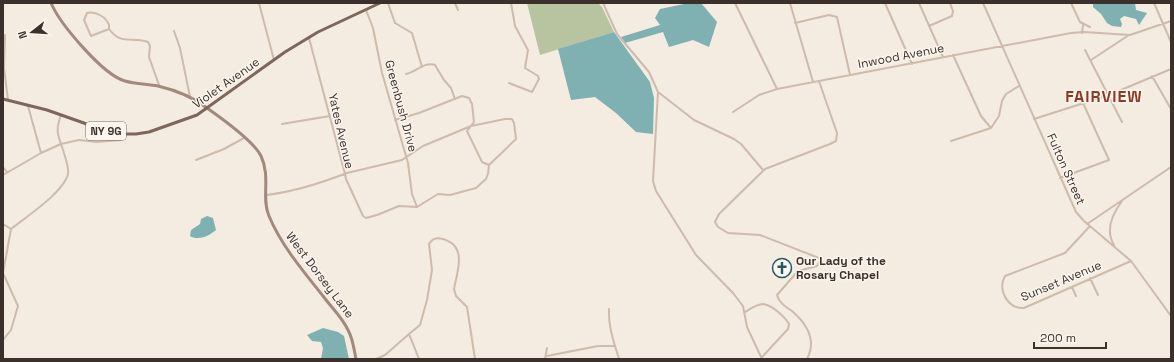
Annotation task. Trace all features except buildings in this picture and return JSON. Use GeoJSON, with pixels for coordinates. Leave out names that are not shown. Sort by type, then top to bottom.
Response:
{"type":"FeatureCollection","features":[{"type":"Feature","properties":{"kind":"main road","name":"Violet Avenue"},"geometry":{"type":"LineString","coordinates":[[3,99],[28,104],[114,134],[136,134],[178,123],[208,108],[274,60],[309,38],[380,3]]}},
{"type":"Feature","properties":{"kind":"street","name":"West Dorsey Lane"},"geometry":{"type":"LineString","coordinates":[[51,3],[61,20],[100,66],[125,82],[159,87],[190,97],[208,108],[244,138],[261,157],[266,171],[268,214],[274,227],[294,259],[348,329],[356,359]]}},
{"type":"Feature","properties":{"kind":"street"},"geometry":{"type":"LineString","coordinates":[[259,3],[274,60]]}},
{"type":"Feature","properties":{"kind":"street"},"geometry":{"type":"LineString","coordinates":[[388,3],[395,23],[412,33],[422,67]]}},
{"type":"Feature","properties":{"kind":"street"},"geometry":{"type":"LineString","coordinates":[[455,3],[458,10]]}},
{"type":"Feature","properties":{"kind":"street"},"geometry":{"type":"LineString","coordinates":[[509,83],[532,92],[539,79],[538,76],[525,68],[528,50],[515,26],[511,3]]}},
{"type":"Feature","properties":{"kind":"street"},"geometry":{"type":"LineString","coordinates":[[602,3],[617,34],[649,72],[658,92],[653,181],[656,192],[696,255],[743,306],[747,328],[762,358],[788,329],[789,324],[783,316],[765,305],[759,305],[745,312]]}},
{"type":"Feature","properties":{"kind":"street"},"geometry":{"type":"LineString","coordinates":[[735,3],[777,89]]}},
{"type":"Feature","properties":{"kind":"street"},"geometry":{"type":"LineString","coordinates":[[790,3],[813,82]]}},
{"type":"Feature","properties":{"kind":"street"},"geometry":{"type":"LineString","coordinates":[[886,3],[912,64]]}},
{"type":"Feature","properties":{"kind":"street"},"geometry":{"type":"LineString","coordinates":[[918,3],[943,58]]}},
{"type":"Feature","properties":{"kind":"street"},"geometry":{"type":"LineString","coordinates":[[929,26],[952,16],[953,11],[950,3]]}},
{"type":"Feature","properties":{"kind":"street","name":"Fulton Street"},"geometry":{"type":"LineString","coordinates":[[983,3],[1076,212],[1087,224],[1130,261],[1171,316]]}},
{"type":"Feature","properties":{"kind":"street"},"geometry":{"type":"LineString","coordinates":[[1072,3],[1077,19],[1083,25],[1090,27]]}},
{"type":"Feature","properties":{"kind":"street"},"geometry":{"type":"LineString","coordinates":[[1154,3],[1171,42]]}},
{"type":"Feature","properties":{"kind":"street","name":"Greenbush Drive"},"geometry":{"type":"LineString","coordinates":[[366,10],[373,28],[382,73],[406,156],[412,194],[417,207]]}},
{"type":"Feature","properties":{"kind":"street"},"geometry":{"type":"LineString","coordinates":[[109,29],[91,36],[84,20],[88,13],[97,14],[104,18],[110,25],[109,29],[115,37],[126,41],[142,40],[148,42],[150,46],[149,57],[159,87]]}},
{"type":"Feature","properties":{"kind":"street"},"geometry":{"type":"LineString","coordinates":[[796,23],[829,15],[837,17],[850,75]]}},
{"type":"Feature","properties":{"kind":"street"},"geometry":{"type":"LineString","coordinates":[[1091,60],[1130,35],[1171,21]]}},
{"type":"Feature","properties":{"kind":"street"},"geometry":{"type":"LineString","coordinates":[[1082,32],[1083,25]]}},
{"type":"Feature","properties":{"kind":"street"},"geometry":{"type":"LineString","coordinates":[[174,31],[180,48],[190,97]]}},
{"type":"Feature","properties":{"kind":"street","name":"Inwood Avenue"},"geometry":{"type":"LineString","coordinates":[[733,112],[759,95],[777,89],[813,82],[1082,32],[1130,35]]}},
{"type":"Feature","properties":{"kind":"street"},"geometry":{"type":"LineString","coordinates":[[5,35],[4,68],[8,100]]}},
{"type":"Feature","properties":{"kind":"street","name":"Yates Avenue"},"geometry":{"type":"LineString","coordinates":[[266,195],[309,186],[345,174],[309,38]]}},
{"type":"Feature","properties":{"kind":"street"},"geometry":{"type":"LineString","coordinates":[[1085,50],[1122,122]]}},
{"type":"Feature","properties":{"kind":"street"},"geometry":{"type":"LineString","coordinates":[[953,55],[981,116],[990,128]]}},
{"type":"Feature","properties":{"kind":"street"},"geometry":{"type":"LineString","coordinates":[[406,74],[430,64],[437,67],[444,80],[451,88],[455,99]]}},
{"type":"Feature","properties":{"kind":"street"},"geometry":{"type":"LineString","coordinates":[[1034,119],[1108,95],[1171,69]]}},
{"type":"Feature","properties":{"kind":"street"},"geometry":{"type":"LineString","coordinates":[[1152,76],[1171,109]]}},
{"type":"Feature","properties":{"kind":"street"},"geometry":{"type":"LineString","coordinates":[[807,359],[812,344],[809,332],[797,315],[780,301],[777,295],[798,271],[817,266],[820,261],[819,258],[760,235],[728,233],[718,227],[715,222],[720,214],[763,170],[830,144],[836,139],[837,133],[819,81]]}},
{"type":"Feature","properties":{"kind":"street"},"geometry":{"type":"LineString","coordinates":[[952,141],[990,128],[999,116],[1002,101],[1006,94],[1019,86]]}},
{"type":"Feature","properties":{"kind":"street"},"geometry":{"type":"LineString","coordinates":[[658,92],[694,120],[734,139],[741,144],[763,170]]}},
{"type":"Feature","properties":{"kind":"street"},"geometry":{"type":"LineString","coordinates":[[395,120],[465,96],[471,100],[474,122],[467,131],[482,162],[489,165]]}},
{"type":"Feature","properties":{"kind":"street"},"geometry":{"type":"LineString","coordinates":[[1060,178],[1108,160],[1109,158],[1083,103]]}},
{"type":"Feature","properties":{"kind":"street"},"geometry":{"type":"LineString","coordinates":[[28,104],[41,153]]}},
{"type":"Feature","properties":{"kind":"street"},"geometry":{"type":"LineString","coordinates":[[3,340],[11,330],[18,306],[3,273],[11,229],[53,194],[65,181],[68,168],[56,131],[61,115]]}},
{"type":"Feature","properties":{"kind":"street"},"geometry":{"type":"LineString","coordinates":[[282,124],[330,116]]}},
{"type":"Feature","properties":{"kind":"street"},"geometry":{"type":"LineString","coordinates":[[508,118],[514,121],[515,129],[514,141],[489,165],[488,174],[478,186],[450,195],[438,194],[417,207],[399,206],[370,217],[363,216],[345,174],[402,160],[423,146],[471,126],[508,118]]}},
{"type":"Feature","properties":{"kind":"street"},"geometry":{"type":"LineString","coordinates":[[196,160],[224,149],[244,138]]}},
{"type":"Feature","properties":{"kind":"street"},"geometry":{"type":"LineString","coordinates":[[3,175],[41,153],[61,144],[79,140],[97,142],[121,140]]}},
{"type":"Feature","properties":{"kind":"street"},"geometry":{"type":"LineString","coordinates":[[3,167],[7,172]]}},
{"type":"Feature","properties":{"kind":"street"},"geometry":{"type":"LineString","coordinates":[[1087,224],[1171,167]]}},
{"type":"Feature","properties":{"kind":"street"},"geometry":{"type":"LineString","coordinates":[[1117,249],[1111,240],[1110,224],[1116,211],[1128,196]]}},
{"type":"Feature","properties":{"kind":"street"},"geometry":{"type":"LineString","coordinates":[[3,224],[11,229]]}},
{"type":"Feature","properties":{"kind":"street","name":"Sunset Avenue"},"geometry":{"type":"LineString","coordinates":[[1090,226],[1065,253],[1005,276],[1003,284],[1004,294],[1008,302],[1013,306],[1024,308],[1130,261]]}},
{"type":"Feature","properties":{"kind":"street"},"geometry":{"type":"LineString","coordinates":[[376,359],[385,355],[420,325],[428,300],[432,270],[429,244],[434,239],[444,239],[457,250],[460,263],[454,294],[467,307],[475,359]]}},
{"type":"Feature","properties":{"kind":"street"},"geometry":{"type":"LineString","coordinates":[[1090,278],[1098,295]]}},
{"type":"Feature","properties":{"kind":"street"},"geometry":{"type":"LineString","coordinates":[[1072,287],[1076,296]]}},
{"type":"Feature","properties":{"kind":"street"},"geometry":{"type":"LineString","coordinates":[[609,309],[608,319],[618,359]]}},
{"type":"Feature","properties":{"kind":"street"},"geometry":{"type":"LineString","coordinates":[[409,334],[419,359]]}},
{"type":"Feature","properties":{"kind":"street"},"geometry":{"type":"LineString","coordinates":[[547,348],[546,358],[598,346],[614,346]]}},
{"type":"Feature","properties":{"kind":"green space"},"geometry":{"type":"Polygon","coordinates":[[[527,3],[598,3],[602,7],[614,32],[540,55],[527,3]]]}},
{"type":"Feature","properties":{"kind":"water"},"geometry":{"type":"Polygon","coordinates":[[[689,3],[701,3],[717,22],[709,47],[693,40],[669,47],[663,32],[625,43],[621,37],[660,25],[655,18],[660,9],[689,3]]]}},
{"type":"Feature","properties":{"kind":"water"},"geometry":{"type":"Polygon","coordinates":[[[1093,3],[1135,3],[1136,10],[1147,13],[1139,25],[1136,19],[1124,16],[1120,19],[1122,24],[1121,27],[1112,26],[1107,23],[1101,14],[1093,7],[1093,3]]]}},
{"type":"Feature","properties":{"kind":"water"},"geometry":{"type":"Polygon","coordinates":[[[614,32],[650,82],[654,98],[653,134],[636,132],[616,113],[595,97],[571,100],[558,49],[614,32]]]}},
{"type":"Feature","properties":{"kind":"water"},"geometry":{"type":"Polygon","coordinates":[[[207,216],[213,218],[216,230],[200,238],[190,236],[191,230],[200,224],[201,219],[207,216]]]}},
{"type":"Feature","properties":{"kind":"water"},"geometry":{"type":"Polygon","coordinates":[[[323,328],[338,332],[344,336],[349,359],[321,359],[323,348],[321,342],[312,341],[307,335],[323,328]]]}},
{"type":"Feature","properties":{"kind":"place","name":"Our Lady of the Rosary Chapel"},"geometry":{"type":"Point","coordinates":[782,268]}},
{"type":"Feature","properties":{"kind":"district","name":"FAIRVIEW"},"geometry":{"type":"Point","coordinates":[1104,96]}}]}
